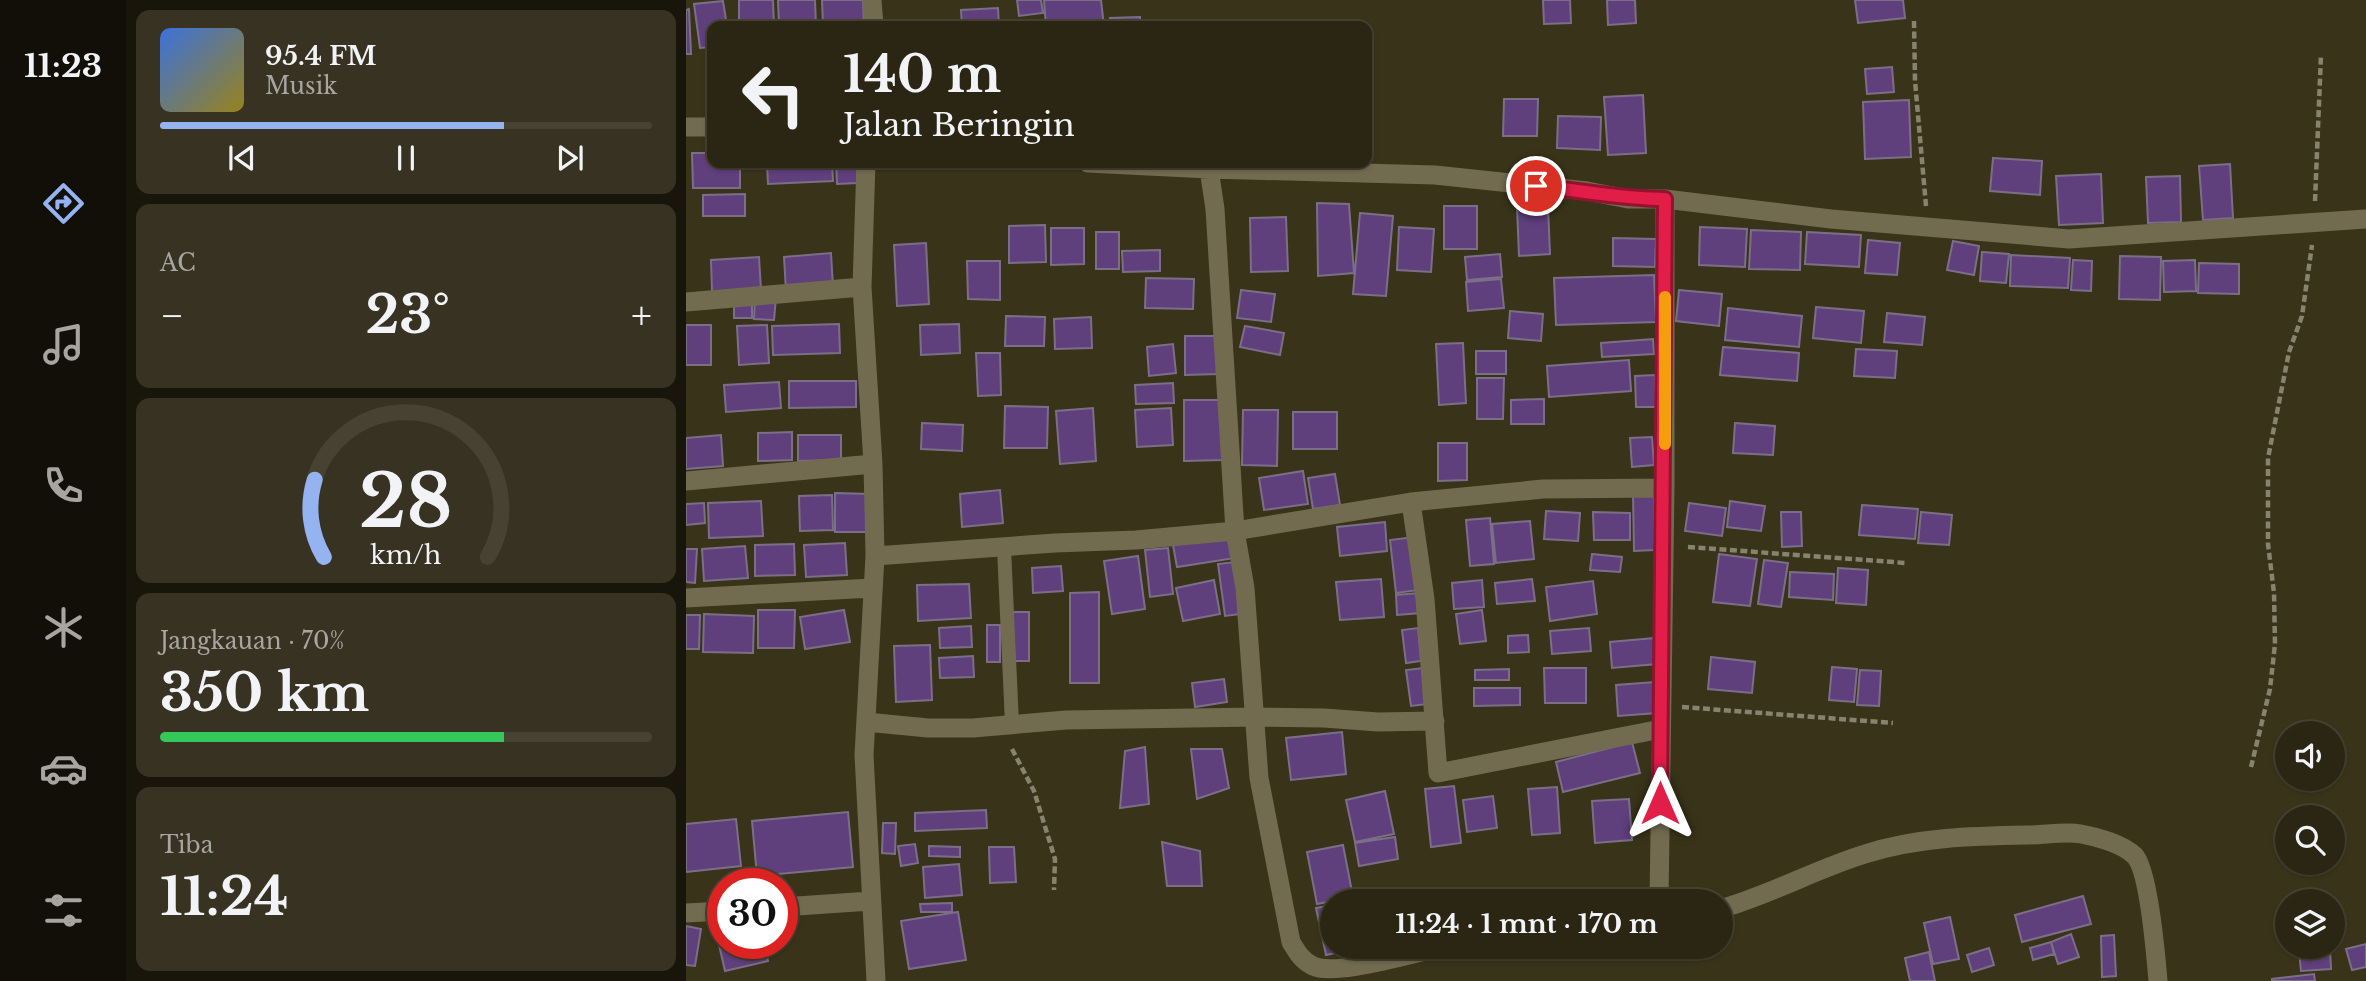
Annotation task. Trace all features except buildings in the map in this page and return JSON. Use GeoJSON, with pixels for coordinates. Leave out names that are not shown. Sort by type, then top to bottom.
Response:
{"type":"FeatureCollection","features":[{"type":"Feature","properties":{"kind":"street"},"geometry":{"type":"LineString","coordinates":[[872,0],[873,21]]}},
{"type":"Feature","properties":{"kind":"street"},"geometry":{"type":"LineString","coordinates":[[686,127],[707,127]]}},
{"type":"Feature","properties":{"kind":"street"},"geometry":{"type":"LineString","coordinates":[[866,168],[862,287],[873,464],[874,556],[864,755],[876,981]]}},
{"type":"Feature","properties":{"kind":"street"},"geometry":{"type":"LineString","coordinates":[[1189,168],[1435,175],[1587,191],[1629,199],[1665,199],[1831,219],[2069,239],[2366,219]]}},
{"type":"Feature","properties":{"kind":"street"},"geometry":{"type":"LineString","coordinates":[[1209,169],[1215,209],[1235,531],[1245,588],[1259,778],[1291,942],[1303,960],[1313,967],[1324,969],[1388,959]]}},
{"type":"Feature","properties":{"kind":"street"},"geometry":{"type":"LineString","coordinates":[[1659,889],[1665,488],[1665,199]]}},
{"type":"Feature","properties":{"kind":"street"},"geometry":{"type":"LineString","coordinates":[[686,302],[862,287]]}},
{"type":"Feature","properties":{"kind":"street"},"geometry":{"type":"LineString","coordinates":[[686,481],[873,464]]}},
{"type":"Feature","properties":{"kind":"street"},"geometry":{"type":"LineString","coordinates":[[874,556],[1136,540],[1235,531],[1411,502],[1543,489],[1665,488]]}},
{"type":"Feature","properties":{"kind":"street"},"geometry":{"type":"LineString","coordinates":[[1411,502],[1425,599],[1438,773],[1661,729]]}},
{"type":"Feature","properties":{"kind":"street"},"geometry":{"type":"LineString","coordinates":[[686,598],[872,588]]}},
{"type":"Feature","properties":{"kind":"street"},"geometry":{"type":"LineString","coordinates":[[866,722],[928,728],[973,728],[1066,720],[1256,717],[1378,722],[1434,721]]}},
{"type":"Feature","properties":{"kind":"street"},"geometry":{"type":"LineString","coordinates":[[1733,904],[1864,854],[1908,843],[1971,836],[2080,834],[2112,843],[2134,855],[2140,864],[2147,895],[2158,981]]}},
{"type":"Feature","properties":{"kind":"street"},"geometry":{"type":"LineString","coordinates":[[798,906],[871,901]]}},
{"type":"Feature","properties":{"kind":"street"},"geometry":{"type":"LineString","coordinates":[[686,913],[707,912]]}},
{"type":"Feature","properties":{"kind":"lane"},"geometry":{"type":"LineString","coordinates":[[1004,548],[1012,724]]}},
{"type":"Feature","properties":{"kind":"path"},"geometry":{"type":"LineString","coordinates":[[1914,21],[1915,81],[1927,228]]}},
{"type":"Feature","properties":{"kind":"path"},"geometry":{"type":"LineString","coordinates":[[2251,767],[2270,689],[2275,644],[2269,544],[2268,458],[2289,352],[2302,317],[2315,223],[2321,55]]}},
{"type":"Feature","properties":{"kind":"path"},"geometry":{"type":"LineString","coordinates":[[1663,545],[1906,563]]}},
{"type":"Feature","properties":{"kind":"path"},"geometry":{"type":"LineString","coordinates":[[1661,706],[1894,723]]}},
{"type":"Feature","properties":{"kind":"path"},"geometry":{"type":"LineString","coordinates":[[973,728],[1012,748],[1034,791],[1055,859],[1054,890]]}},
{"type":"Feature","properties":{"kind":"slow traffic"},"geometry":{"type":"LineString","coordinates":[[1665,297],[1665,444]]}},
{"type":"Feature","properties":{"kind":"route"},"geometry":{"type":"LineString","coordinates":[[1536,186],[1587,191],[1629,199],[1665,199],[1665,488],[1660,803]]}}]}
